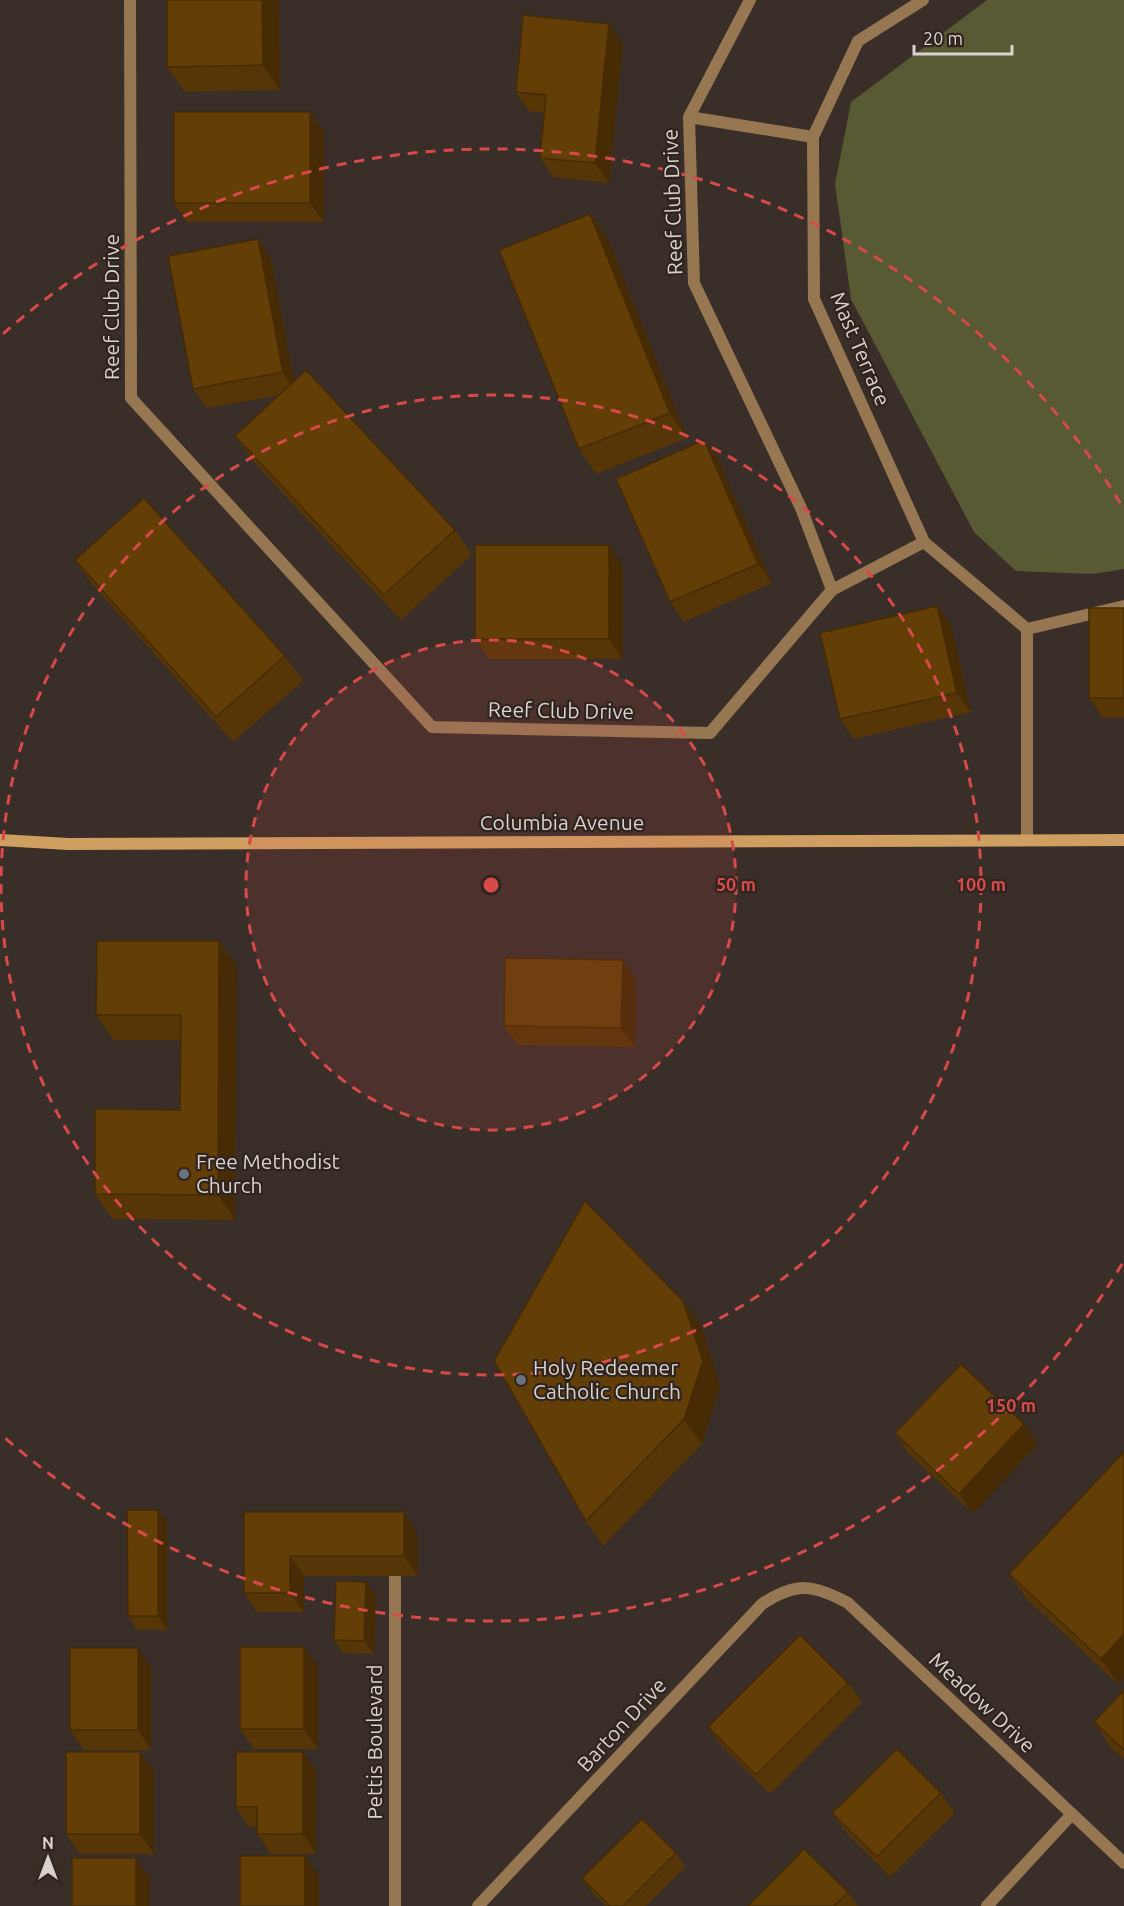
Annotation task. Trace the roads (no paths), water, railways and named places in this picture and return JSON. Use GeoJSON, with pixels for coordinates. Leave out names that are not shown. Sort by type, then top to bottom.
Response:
{"type":"FeatureCollection","features":[{"type":"Feature","properties":{"kind":"street","name":"Reef Club Drive"},"geometry":{"type":"LineString","coordinates":[[130,0],[131,398],[432,727],[710,733],[832,590],[801,508],[694,283],[689,117],[750,0]]}},
{"type":"Feature","properties":{"kind":"street","name":"Mast Terrace"},"geometry":{"type":"LineString","coordinates":[[923,0],[858,41],[813,137],[814,299],[924,542],[1027,629]]}},
{"type":"Feature","properties":{"kind":"street"},"geometry":{"type":"LineString","coordinates":[[689,117],[813,137]]}},
{"type":"Feature","properties":{"kind":"street"},"geometry":{"type":"LineString","coordinates":[[832,590],[924,542]]}},
{"type":"Feature","properties":{"kind":"street"},"geometry":{"type":"LineString","coordinates":[[1027,840],[1027,629],[1124,606]]}},
{"type":"Feature","properties":{"kind":"street","name":"Columbia Avenue"},"geometry":{"type":"LineString","coordinates":[[0,840],[68,844],[1124,840]]}},
{"type":"Feature","properties":{"kind":"street","name":"Pettis Boulevard"},"geometry":{"type":"LineString","coordinates":[[395,1578],[395,1906]]}},
{"type":"Feature","properties":{"kind":"street","name":"Meadow Drive"},"geometry":{"type":"LineString","coordinates":[[805,1587],[824,1590],[848,1604],[1124,1863]]}},
{"type":"Feature","properties":{"kind":"street","name":"Barton Drive"},"geometry":{"type":"LineString","coordinates":[[478,1906],[762,1604],[783,1590],[805,1587]]}},
{"type":"Feature","properties":{"kind":"street"},"geometry":{"type":"LineString","coordinates":[[987,1906],[1072,1814]]}},
{"type":"Feature","properties":{"kind":"place","name":"Free Methodist Church"},"geometry":{"type":"Point","coordinates":[184,1174]}},
{"type":"Feature","properties":{"kind":"place","name":"Holy Redeemer Catholic Church"},"geometry":{"type":"Point","coordinates":[521,1380]}}]}
